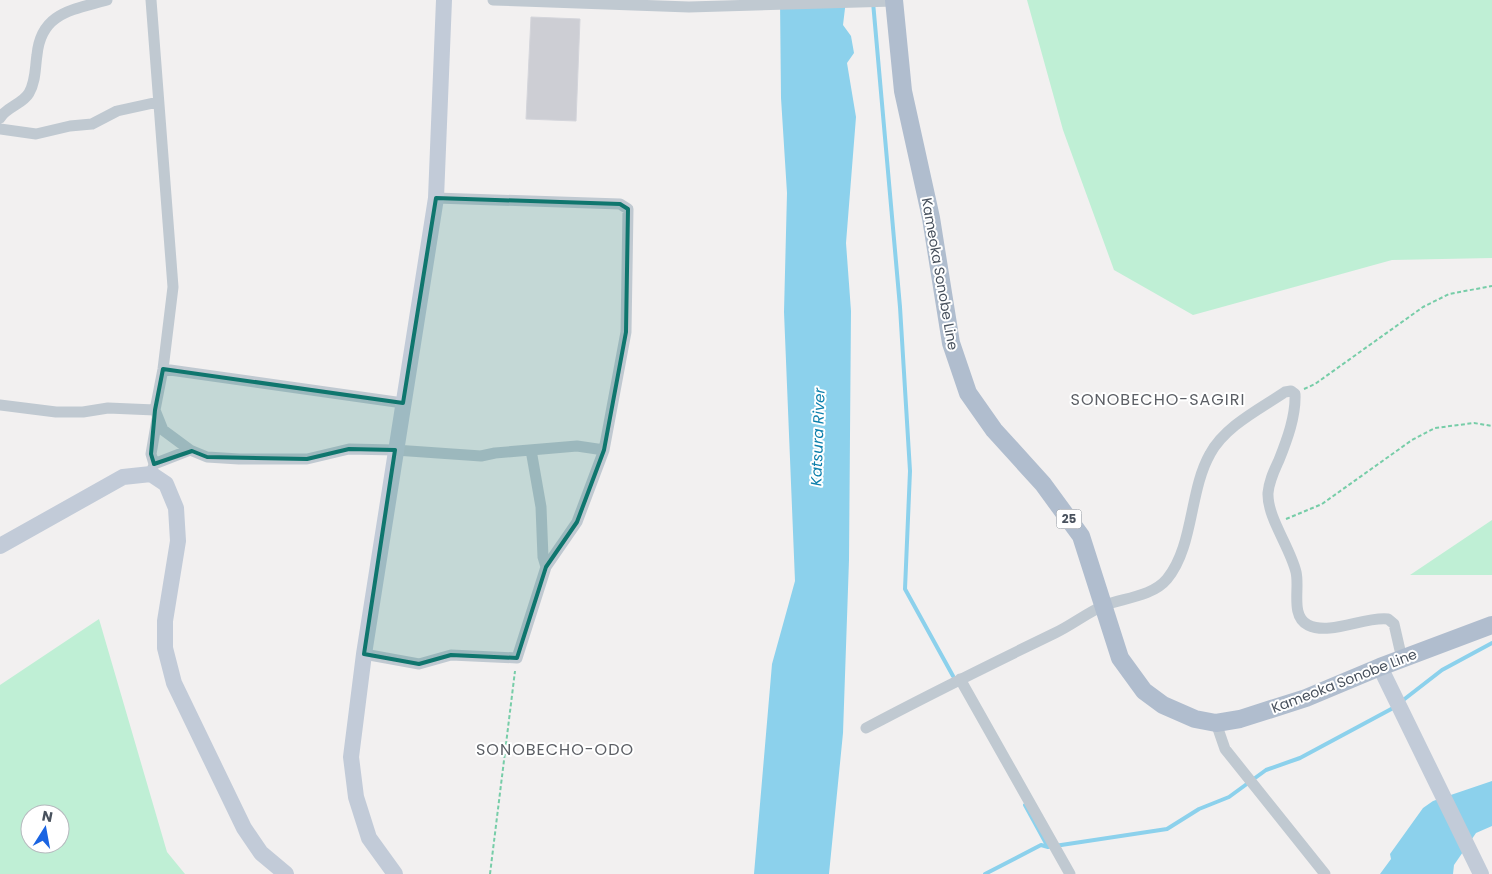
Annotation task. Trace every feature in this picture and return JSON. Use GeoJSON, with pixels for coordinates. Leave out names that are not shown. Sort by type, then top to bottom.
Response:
{"type":"FeatureCollection","features":[{"type":"Feature","properties":{"kind":"main road","name":"Kameoka Sonobe Line"},"geometry":{"type":"LineString","coordinates":[[892,1],[904,91],[931,218],[951,343],[968,394],[994,430],[1043,484],[1081,536],[1120,658],[1144,691],[1164,705],[1195,719],[1216,722],[1240,718],[1306,698],[1380,667],[1492,625]]}},
{"type":"Feature","properties":{"kind":"street"},"geometry":{"type":"LineString","coordinates":[[0,118],[29,94],[34,81],[37,50],[43,30],[58,15],[107,0]]}},
{"type":"Feature","properties":{"kind":"street"},"geometry":{"type":"LineString","coordinates":[[151,0],[172,287],[151,454],[152,469],[166,484],[176,508],[178,541],[165,621],[166,648],[174,683],[244,828],[260,853],[286,874]]}},
{"type":"Feature","properties":{"kind":"street"},"geometry":{"type":"LineString","coordinates":[[395,874],[369,838],[356,797],[351,757],[364,654],[395,450],[436,198],[444,0]]}},
{"type":"Feature","properties":{"kind":"street"},"geometry":{"type":"LineString","coordinates":[[493,0],[689,6],[892,1]]}},
{"type":"Feature","properties":{"kind":"street"},"geometry":{"type":"LineString","coordinates":[[0,130],[36,134],[70,126],[92,124],[117,111],[158,102]]}},
{"type":"Feature","properties":{"kind":"street"},"geometry":{"type":"LineString","coordinates":[[364,654],[419,664],[452,655],[517,658],[546,567],[577,522],[604,450],[626,332],[628,208],[620,204],[436,198]]}},
{"type":"Feature","properties":{"kind":"street"},"geometry":{"type":"LineString","coordinates":[[163,369],[403,403]]}},
{"type":"Feature","properties":{"kind":"street"},"geometry":{"type":"LineString","coordinates":[[866,728],[960,679],[1070,626],[1104,606],[1140,595],[1166,581],[1180,554],[1210,453],[1225,434],[1285,392],[1291,391],[1295,394],[1296,404],[1288,435],[1270,481],[1268,492],[1269,502],[1290,552],[1297,575],[1298,610],[1302,620],[1309,626],[1322,628],[1388,619],[1394,624],[1402,660]]}},
{"type":"Feature","properties":{"kind":"street"},"geometry":{"type":"LineString","coordinates":[[0,405],[56,412],[83,412],[108,408],[156,415]]}},
{"type":"Feature","properties":{"kind":"street"},"geometry":{"type":"LineString","coordinates":[[156,415],[163,430],[190,450],[207,457],[307,459],[349,449],[481,456],[495,452],[577,446],[604,450]]}},
{"type":"Feature","properties":{"kind":"street"},"geometry":{"type":"LineString","coordinates":[[0,546],[123,477],[152,469],[190,450]]}},
{"type":"Feature","properties":{"kind":"street"},"geometry":{"type":"LineString","coordinates":[[531,450],[541,507],[543,557],[546,567]]}},
{"type":"Feature","properties":{"kind":"street"},"geometry":{"type":"LineString","coordinates":[[1380,667],[1481,874]]}},
{"type":"Feature","properties":{"kind":"street"},"geometry":{"type":"LineString","coordinates":[[960,679],[1070,874]]}},
{"type":"Feature","properties":{"kind":"street"},"geometry":{"type":"LineString","coordinates":[[1216,722],[1224,749],[1325,874]]}},
{"type":"Feature","properties":{"kind":"path"},"geometry":{"type":"LineString","coordinates":[[1295,394],[1315,384],[1423,307],[1449,294],[1492,286]]}},
{"type":"Feature","properties":{"kind":"path"},"geometry":{"type":"LineString","coordinates":[[1277,523],[1322,504],[1412,440],[1435,428],[1474,423],[1492,426]]}},
{"type":"Feature","properties":{"kind":"path"},"geometry":{"type":"LineString","coordinates":[[490,874],[517,658]]}},
{"type":"Feature","properties":{"kind":"highlighted area"},"geometry":{"type":"Polygon","coordinates":[[[436,198],[620,204],[628,209],[626,332],[604,450],[577,522],[546,567],[517,658],[451,655],[419,664],[364,654],[395,450],[349,449],[307,459],[207,457],[192,451],[154,464],[151,454],[155,410],[163,369],[403,403],[436,198]]]}},
{"type":"Feature","properties":{"kind":"green space"},"geometry":{"type":"Polygon","coordinates":[[[1027,0],[1492,0],[1492,258],[1392,260],[1193,315],[1114,270],[1063,130],[1027,0]]]}},
{"type":"Feature","properties":{"kind":"green space"},"geometry":{"type":"Polygon","coordinates":[[[1492,520],[1492,575],[1410,575],[1492,520]]]}},
{"type":"Feature","properties":{"kind":"green space"},"geometry":{"type":"Polygon","coordinates":[[[99,619],[167,852],[185,874],[0,874],[0,685],[99,619]]]}},
{"type":"Feature","properties":{"kind":"water","name":"Katsura River"},"geometry":{"type":"Polygon","coordinates":[[[780,0],[846,0],[843,25],[851,36],[854,53],[847,63],[856,117],[846,243],[851,311],[849,560],[843,733],[829,874],[754,874],[772,664],[795,581],[784,312],[787,193],[781,98],[780,0]]]}},
{"type":"Feature","properties":{"kind":"water"},"geometry":{"type":"Polygon","coordinates":[[[1492,781],[1492,826],[1476,833],[1454,865],[1453,874],[1380,874],[1391,859],[1390,854],[1423,808],[1433,801],[1492,781]]]}},
{"type":"Feature","properties":{"kind":"building"},"geometry":{"type":"Polygon","coordinates":[[[531,17],[580,19],[576,121],[526,119],[531,17]]]}},
{"type":"Feature","properties":{"kind":"waterway"},"geometry":{"type":"LineString","coordinates":[[873,2],[900,307],[910,471],[905,589],[953,676]]}},
{"type":"Feature","properties":{"kind":"waterway"},"geometry":{"type":"LineString","coordinates":[[1402,701],[1442,670],[1492,643]]}},
{"type":"Feature","properties":{"kind":"waterway"},"geometry":{"type":"LineString","coordinates":[[985,874],[1041,845],[1048,847],[1167,829],[1199,809],[1229,797],[1266,770],[1300,758],[1395,707]]}},
{"type":"Feature","properties":{"kind":"waterway"},"geometry":{"type":"LineString","coordinates":[[1025,805],[1048,847]]}},
{"type":"Feature","properties":{"kind":"district","name":"SONOBECHO-SAGIRI"},"geometry":{"type":"Point","coordinates":[1158,399]}},
{"type":"Feature","properties":{"kind":"district","name":"SONOBECHO-ODO"},"geometry":{"type":"Point","coordinates":[555,749]}}]}
